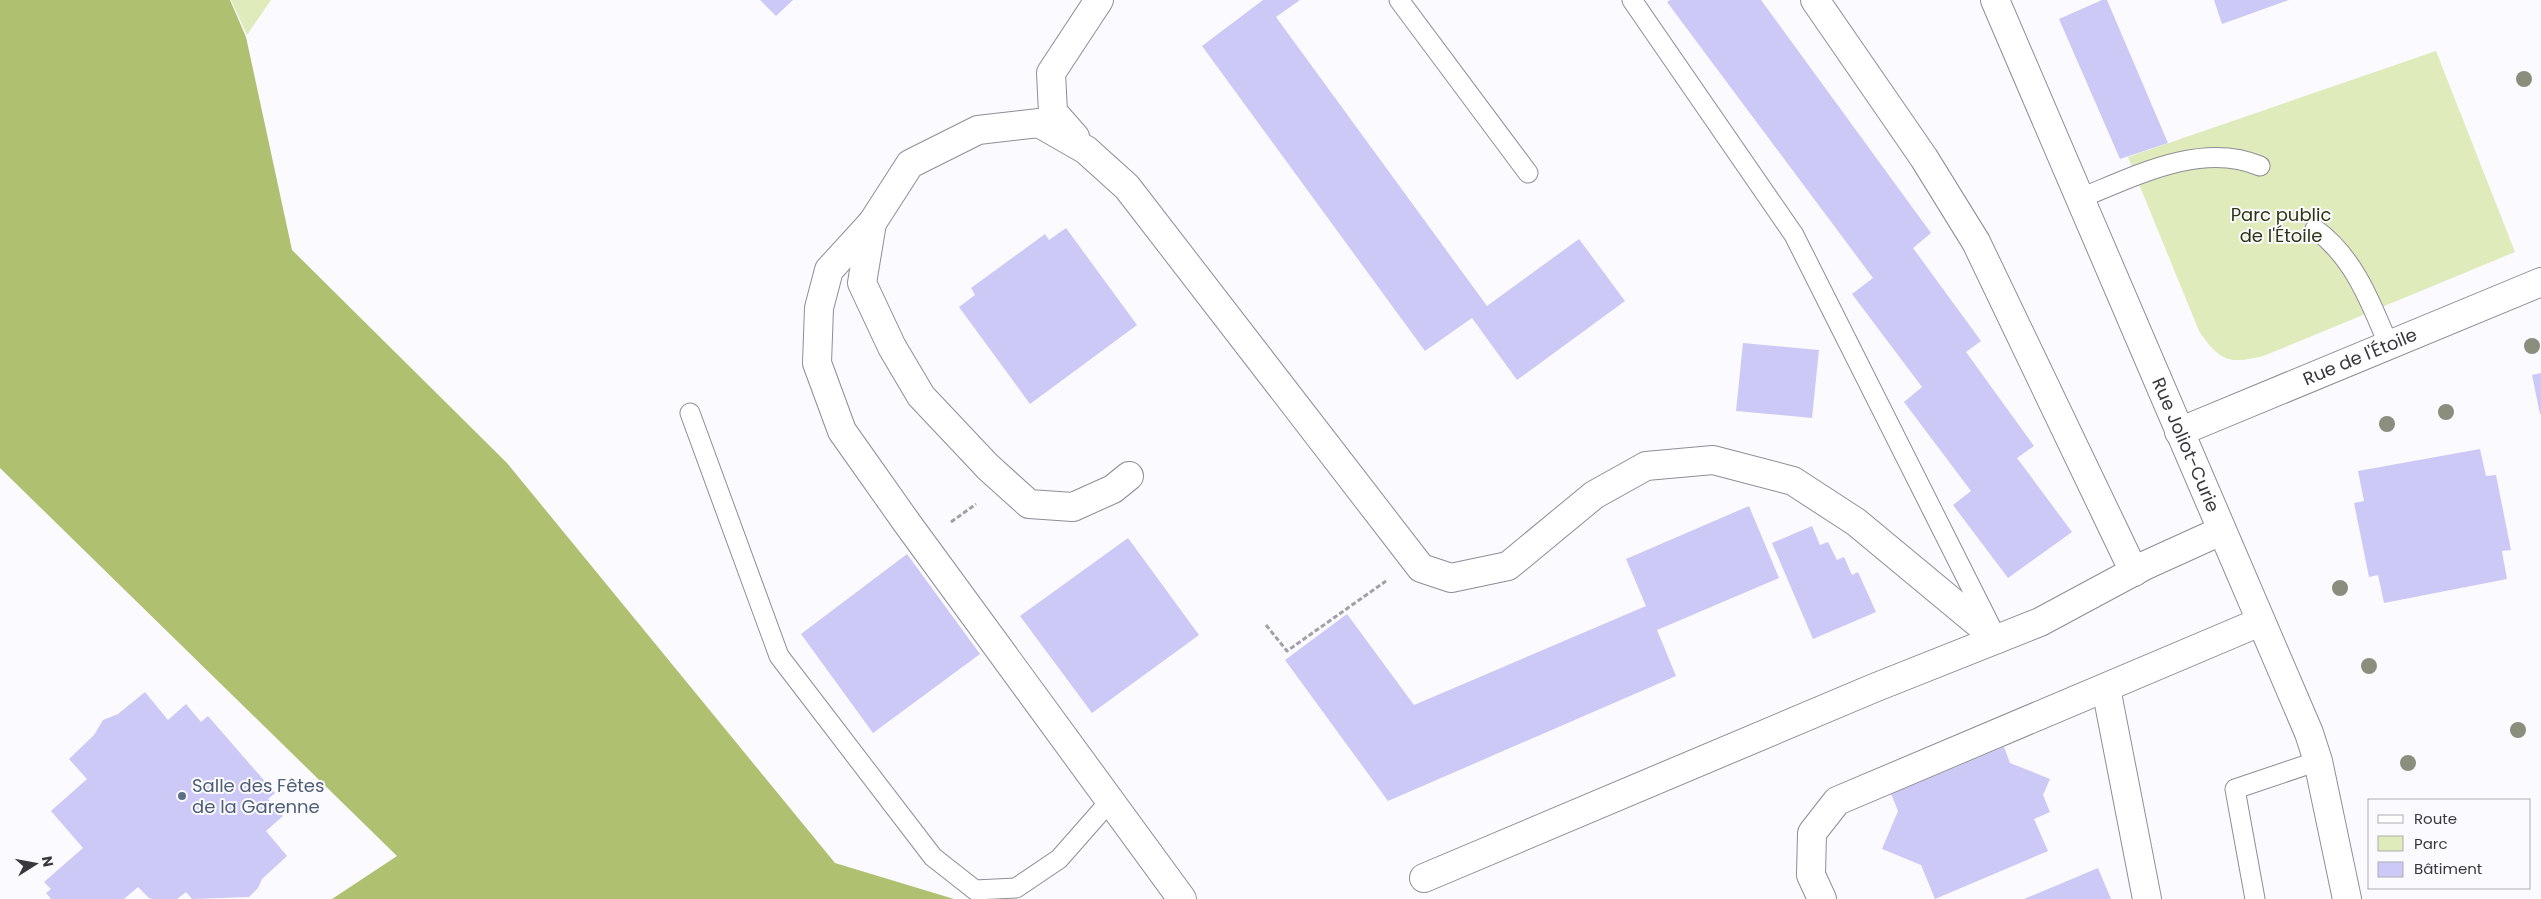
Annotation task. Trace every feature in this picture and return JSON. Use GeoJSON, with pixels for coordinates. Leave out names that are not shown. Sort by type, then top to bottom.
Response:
{"type":"FeatureCollection","features":[{"type":"Feature","properties":{"kind":"street"},"geometry":{"type":"LineString","coordinates":[[1099,0],[1051,73],[1053,112],[1086,150],[1127,187],[1421,568],[1451,578],[1508,566],[1594,495],[1646,466],[1713,460],[1793,481],[1856,522],[1997,639]]}},
{"type":"Feature","properties":{"kind":"street"},"geometry":{"type":"LineString","coordinates":[[1815,0],[1924,158],[1976,242],[2134,572]]}},
{"type":"Feature","properties":{"kind":"street","name":"Rue Joliot-Curie"},"geometry":{"type":"LineString","coordinates":[[1996,0],[2308,732],[2318,761],[2347,899]]}},
{"type":"Feature","properties":{"kind":"street"},"geometry":{"type":"LineString","coordinates":[[1086,150],[1039,123],[978,130],[910,164],[872,222],[829,270],[818,308],[817,363],[842,431],[1182,899]]}},
{"type":"Feature","properties":{"kind":"street"},"geometry":{"type":"LineString","coordinates":[[872,222],[862,282],[892,347],[921,396],[1004,482],[1029,504],[1073,507],[1113,489],[1129,476]]}},
{"type":"Feature","properties":{"kind":"street","name":"Rue de l'Étoile"},"geometry":{"type":"LineString","coordinates":[[2180,432],[2541,282]]}},
{"type":"Feature","properties":{"kind":"street"},"geometry":{"type":"LineString","coordinates":[[1424,878],[1874,688],[2040,622],[2134,572],[2221,531]]}},
{"type":"Feature","properties":{"kind":"street"},"geometry":{"type":"LineString","coordinates":[[1822,899],[1811,875],[1812,832],[1837,801],[2260,622]]}},
{"type":"Feature","properties":{"kind":"street"},"geometry":{"type":"LineString","coordinates":[[2106,688],[2147,899]]}},
{"type":"Feature","properties":{"kind":"lane"},"geometry":{"type":"LineString","coordinates":[[1399,0],[1528,174]]}},
{"type":"Feature","properties":{"kind":"lane"},"geometry":{"type":"LineString","coordinates":[[1632,0],[1794,235],[1997,639]]}},
{"type":"Feature","properties":{"kind":"lane"},"geometry":{"type":"LineString","coordinates":[[2081,198],[2163,167],[2207,158],[2247,160],[2260,166]]}},
{"type":"Feature","properties":{"kind":"lane"},"geometry":{"type":"LineString","coordinates":[[2315,229],[2326,237],[2356,274],[2389,346]]}},
{"type":"Feature","properties":{"kind":"lane"},"geometry":{"type":"LineString","coordinates":[[690,413],[778,656],[933,857],[975,890],[1016,888],[1060,859],[1110,800]]}},
{"type":"Feature","properties":{"kind":"lane"},"geometry":{"type":"LineString","coordinates":[[2255,899],[2235,789],[2318,761]]}},
{"type":"Feature","properties":{"kind":"path"},"geometry":{"type":"LineString","coordinates":[[922,543],[1004,482]]}},
{"type":"Feature","properties":{"kind":"path"},"geometry":{"type":"LineString","coordinates":[[1266,625],[1287,651],[1415,560]]}},
{"type":"Feature","properties":{"kind":"green space"},"geometry":{"type":"Polygon","coordinates":[[[0,0],[230,0],[246,37],[292,250],[507,463],[835,863],[954,899],[332,899],[397,856],[0,468],[0,0]]]}},
{"type":"Feature","properties":{"kind":"green space"},"geometry":{"type":"Polygon","coordinates":[[[231,0],[271,0],[247,35],[231,0]]]}},
{"type":"Feature","properties":{"kind":"green space","name":"Parc public de l'Étoile"},"geometry":{"type":"Polygon","coordinates":[[[2436,51],[2515,252],[2266,355],[2235,360],[2220,355],[2199,331],[2128,157],[2436,51]]]}},
{"type":"Feature","properties":{"kind":"building"},"geometry":{"type":"Polygon","coordinates":[[[760,0],[793,0],[776,16],[760,0]]]}},
{"type":"Feature","properties":{"kind":"building"},"geometry":{"type":"Polygon","coordinates":[[[1263,0],[1300,0],[1276,17],[1487,306],[1579,239],[1625,301],[1517,380],[1472,318],[1425,351],[1202,46],[1263,0]]]}},
{"type":"Feature","properties":{"kind":"building"},"geometry":{"type":"Polygon","coordinates":[[[1670,0],[1761,0],[1931,233],[1913,248],[1981,341],[1966,352],[2034,446],[2017,458],[2072,532],[2008,578],[1953,505],[1971,491],[1904,402],[1922,387],[1852,294],[1873,278],[1667,2],[1670,0]]]}},
{"type":"Feature","properties":{"kind":"building"},"geometry":{"type":"Polygon","coordinates":[[[2102,0],[2107,0],[2168,143],[2120,159],[2059,19],[2102,0]]]}},
{"type":"Feature","properties":{"kind":"building"},"geometry":{"type":"Polygon","coordinates":[[[2214,0],[2289,0],[2222,24],[2214,0]]]}},
{"type":"Feature","properties":{"kind":"building"},"geometry":{"type":"Polygon","coordinates":[[[1066,228],[1137,325],[1030,404],[959,307],[975,295],[971,288],[1045,234],[1049,240],[1066,228]]]}},
{"type":"Feature","properties":{"kind":"building"},"geometry":{"type":"Polygon","coordinates":[[[1743,343],[1819,350],[1812,418],[1736,411],[1743,343]]]}},
{"type":"Feature","properties":{"kind":"building"},"geometry":{"type":"Polygon","coordinates":[[[2541,373],[2541,414],[2540,414],[2532,375],[2541,373]]]}},
{"type":"Feature","properties":{"kind":"building"},"geometry":{"type":"Polygon","coordinates":[[[2480,449],[2486,476],[2496,475],[2511,550],[2502,551],[2507,579],[2384,603],[2378,575],[2369,577],[2354,503],[2364,501],[2358,471],[2480,449]]]}},
{"type":"Feature","properties":{"kind":"building"},"geometry":{"type":"Polygon","coordinates":[[[1749,506],[1779,578],[1657,630],[1676,676],[1388,801],[1285,660],[1347,614],[1414,705],[1646,606],[1626,559],[1749,506]]]}},
{"type":"Feature","properties":{"kind":"building"},"geometry":{"type":"Polygon","coordinates":[[[1812,526],[1820,545],[1828,542],[1837,560],[1844,557],[1852,575],[1858,572],[1876,612],[1813,639],[1772,543],[1812,526]]]}},
{"type":"Feature","properties":{"kind":"building"},"geometry":{"type":"Polygon","coordinates":[[[1128,538],[1199,635],[1092,713],[1020,616],[1128,538]]]}},
{"type":"Feature","properties":{"kind":"building"},"geometry":{"type":"Polygon","coordinates":[[[907,554],[980,654],[873,733],[801,634],[907,554]]]}},
{"type":"Feature","properties":{"kind":"building","name":"Salle des Fêtes de la Garenne"},"geometry":{"type":"Polygon","coordinates":[[[145,692],[168,720],[186,704],[201,722],[208,716],[275,793],[268,799],[283,816],[266,831],[287,856],[262,879],[258,888],[249,897],[192,899],[186,892],[177,899],[153,899],[149,898],[138,887],[124,899],[51,899],[46,893],[51,889],[44,882],[83,848],[51,811],[87,779],[69,759],[94,735],[103,720],[118,714],[145,692]]]}},
{"type":"Feature","properties":{"kind":"building"},"geometry":{"type":"Polygon","coordinates":[[[2004,747],[2010,763],[2050,779],[2043,795],[2050,812],[2034,819],[2048,851],[1935,899],[1921,865],[1882,849],[1898,811],[1891,794],[2004,747]]]}},
{"type":"Feature","properties":{"kind":"building"},"geometry":{"type":"Polygon","coordinates":[[[2098,868],[2111,899],[2024,899],[2098,868]]]}},
{"type":"Feature","properties":{"kind":"place","name":"Salle des Fêtes de la Garenne"},"geometry":{"type":"Point","coordinates":[182,796]}}]}
